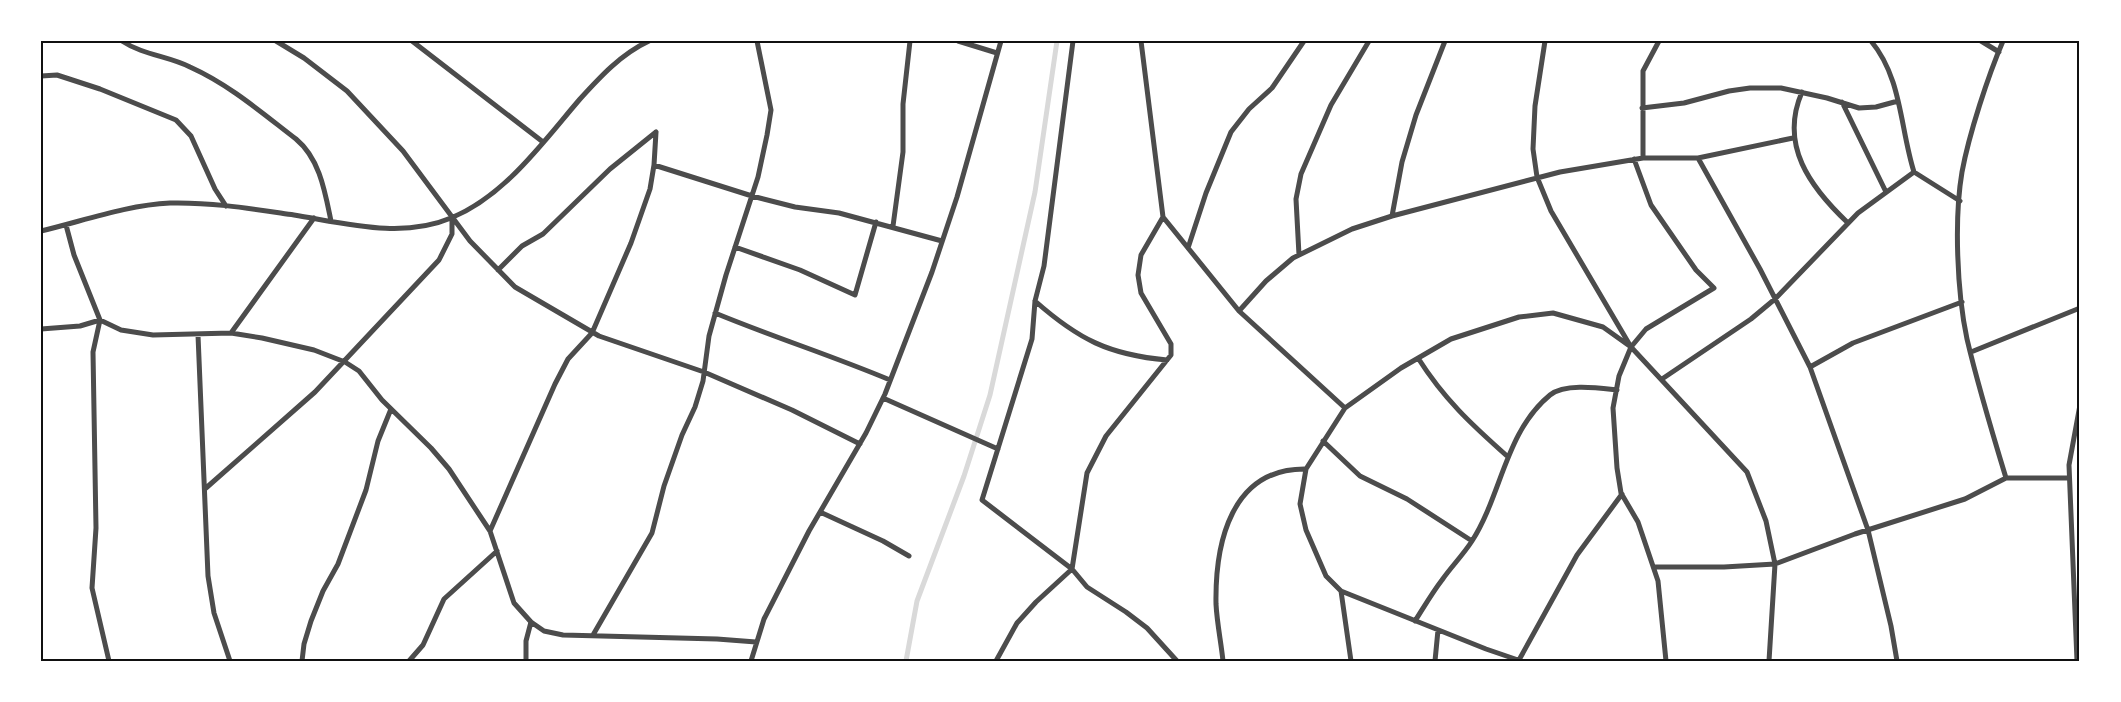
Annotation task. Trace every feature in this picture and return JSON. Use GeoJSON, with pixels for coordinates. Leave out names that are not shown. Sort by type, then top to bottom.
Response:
{"type":"FeatureCollection","features":[{"type":"Feature","properties":{"kind":"street"},"geometry":{"type":"LineString","coordinates":[[122,41],[147,54],[188,66],[221,83],[305,146],[315,164],[331,221]]}},
{"type":"Feature","properties":{"kind":"street"},"geometry":{"type":"LineString","coordinates":[[276,41],[304,58],[347,91],[403,151],[452,218],[515,287],[592,332],[704,372],[792,410],[860,444]]}},
{"type":"Feature","properties":{"kind":"street"},"geometry":{"type":"LineString","coordinates":[[412,41],[543,142]]}},
{"type":"Feature","properties":{"kind":"street"},"geometry":{"type":"LineString","coordinates":[[41,231],[108,213],[169,203],[226,206],[369,227],[409,228],[433,225],[452,218],[510,178],[618,60],[649,41]]}},
{"type":"Feature","properties":{"kind":"street"},"geometry":{"type":"LineString","coordinates":[[593,635],[652,533],[664,486],[682,435],[695,407],[704,372],[707,344],[760,169],[771,110],[757,41]]}},
{"type":"Feature","properties":{"kind":"street"},"geometry":{"type":"LineString","coordinates":[[893,226],[903,152],[903,104],[910,41]]}},
{"type":"Feature","properties":{"kind":"street"},"geometry":{"type":"LineString","coordinates":[[958,41],[997,53]]}},
{"type":"Feature","properties":{"kind":"street"},"geometry":{"type":"LineString","coordinates":[[751,661],[764,619],[820,512],[860,444],[883,398],[942,241],[1001,41]]}},
{"type":"Feature","properties":{"kind":"street"},"geometry":{"type":"LineString","coordinates":[[1074,41],[1044,266],[1035,301],[1032,339],[982,500],[1072,568],[1087,588],[1126,612],[1147,628],[1177,661]]}},
{"type":"Feature","properties":{"kind":"street"},"geometry":{"type":"LineString","coordinates":[[1142,41],[1163,217],[1239,310],[1344,408]]}},
{"type":"Feature","properties":{"kind":"street"},"geometry":{"type":"LineString","coordinates":[[1188,248],[1206,193],[1231,132],[1249,109],[1272,88],[1304,41]]}},
{"type":"Feature","properties":{"kind":"street"},"geometry":{"type":"LineString","coordinates":[[1299,255],[1296,199],[1301,174],[1331,105],[1369,41]]}},
{"type":"Feature","properties":{"kind":"street"},"geometry":{"type":"LineString","coordinates":[[1392,216],[1402,162],[1445,41]]}},
{"type":"Feature","properties":{"kind":"street"},"geometry":{"type":"LineString","coordinates":[[1545,41],[1535,106],[1533,149],[1537,177],[1551,211],[1631,347]]}},
{"type":"Feature","properties":{"kind":"street"},"geometry":{"type":"LineString","coordinates":[[1643,158],[1643,71],[1659,41]]}},
{"type":"Feature","properties":{"kind":"street"},"geometry":{"type":"LineString","coordinates":[[1871,41],[1878,50],[1892,77],[1905,146],[1914,172],[1960,201]]}},
{"type":"Feature","properties":{"kind":"street"},"geometry":{"type":"LineString","coordinates":[[1981,41],[1999,52]]}},
{"type":"Feature","properties":{"kind":"street"},"geometry":{"type":"LineString","coordinates":[[2004,41],[1962,172],[1958,244],[1962,302],[1971,352],[2006,478]]}},
{"type":"Feature","properties":{"kind":"street"},"geometry":{"type":"LineString","coordinates":[[41,76],[57,75],[92,86],[176,120],[191,136],[215,189],[226,206]]}},
{"type":"Feature","properties":{"kind":"street"},"geometry":{"type":"LineString","coordinates":[[1642,108],[1684,104],[1729,91],[1750,88],[1781,88],[1842,102],[1859,108],[1876,107],[1898,101]]}},
{"type":"Feature","properties":{"kind":"street"},"geometry":{"type":"LineString","coordinates":[[1802,92],[1795,109],[1793,138],[1805,172],[1825,202],[1848,223]]}},
{"type":"Feature","properties":{"kind":"street"},"geometry":{"type":"LineString","coordinates":[[1842,102],[1886,192]]}},
{"type":"Feature","properties":{"kind":"street"},"geometry":{"type":"LineString","coordinates":[[490,531],[555,384],[568,359],[592,332],[631,243],[650,189],[656,132],[610,169],[543,234],[522,246],[498,270]]}},
{"type":"Feature","properties":{"kind":"street"},"geometry":{"type":"LineString","coordinates":[[1239,310],[1266,281],[1299,255],[1352,229],[1392,216],[1537,177],[1634,159],[1698,158],[1793,138]]}},
{"type":"Feature","properties":{"kind":"street"},"geometry":{"type":"LineString","coordinates":[[1698,158],[1810,367],[1868,530],[1897,661]]}},
{"type":"Feature","properties":{"kind":"street"},"geometry":{"type":"LineString","coordinates":[[1634,159],[1651,204],[1696,270],[1714,288],[1646,329],[1631,347],[1619,376],[1614,408],[1618,468],[1622,494],[1638,522],[1658,581],[1666,661]]}},
{"type":"Feature","properties":{"kind":"street"},"geometry":{"type":"LineString","coordinates":[[654,165],[752,196],[795,207],[839,213],[893,226],[942,241]]}},
{"type":"Feature","properties":{"kind":"street"},"geometry":{"type":"LineString","coordinates":[[1662,379],[1750,319],[1775,299],[1848,223],[1914,172]]}},
{"type":"Feature","properties":{"kind":"street"},"geometry":{"type":"LineString","coordinates":[[996,661],[1017,623],[1072,568],[1087,473],[1106,436],[1171,355],[1171,344],[1141,293],[1138,275],[1141,255],[1163,217]]}},
{"type":"Feature","properties":{"kind":"street"},"geometry":{"type":"LineString","coordinates":[[231,333],[314,218]]}},
{"type":"Feature","properties":{"kind":"street"},"geometry":{"type":"LineString","coordinates":[[206,488],[294,412],[345,362],[438,260],[452,234],[452,218]]}},
{"type":"Feature","properties":{"kind":"street"},"geometry":{"type":"LineString","coordinates":[[735,247],[800,270],[855,295],[876,222]]}},
{"type":"Feature","properties":{"kind":"street"},"geometry":{"type":"LineString","coordinates":[[66,225],[74,255],[100,320],[93,352],[96,528],[92,588],[109,661]]}},
{"type":"Feature","properties":{"kind":"street"},"geometry":{"type":"LineString","coordinates":[[1035,301],[1063,326],[1089,341],[1140,358],[1167,360]]}},
{"type":"Feature","properties":{"kind":"street"},"geometry":{"type":"LineString","coordinates":[[1810,367],[1853,343],[1962,302]]}},
{"type":"Feature","properties":{"kind":"street"},"geometry":{"type":"LineString","coordinates":[[1971,352],[2080,308]]}},
{"type":"Feature","properties":{"kind":"street"},"geometry":{"type":"LineString","coordinates":[[1622,494],[1577,555],[1520,660],[1438,630],[1341,591],[1326,576],[1306,530],[1300,504],[1306,470],[1344,408],[1418,358],[1451,339],[1519,317],[1553,312],[1603,327],[1631,347],[1747,472],[1766,521],[1775,564],[1770,661]]}},
{"type":"Feature","properties":{"kind":"street"},"geometry":{"type":"LineString","coordinates":[[715,313],[890,380]]}},
{"type":"Feature","properties":{"kind":"street"},"geometry":{"type":"LineString","coordinates":[[41,329],[80,326],[100,320],[121,330],[153,335],[231,333],[314,350],[345,362],[359,370],[392,409],[431,448],[449,470],[490,531],[514,603],[531,622],[544,631],[563,635],[756,642]]}},
{"type":"Feature","properties":{"kind":"street"},"geometry":{"type":"LineString","coordinates":[[198,335],[206,488],[208,576],[214,613],[230,661]]}},
{"type":"Feature","properties":{"kind":"street"},"geometry":{"type":"LineString","coordinates":[[1418,358],[1437,388],[1458,412],[1507,456]]}},
{"type":"Feature","properties":{"kind":"street"},"geometry":{"type":"LineString","coordinates":[[1415,621],[1440,581],[1472,541],[1485,515],[1507,456],[1532,414],[1551,393],[1573,388],[1617,390]]}},
{"type":"Feature","properties":{"kind":"street"},"geometry":{"type":"LineString","coordinates":[[883,398],[998,449]]}},
{"type":"Feature","properties":{"kind":"street"},"geometry":{"type":"LineString","coordinates":[[2077,661],[2077,594],[2069,465],[2077,433],[2080,405]]}},
{"type":"Feature","properties":{"kind":"street"},"geometry":{"type":"LineString","coordinates":[[302,661],[304,644],[311,621],[323,591],[338,564],[366,490],[378,441],[392,409]]}},
{"type":"Feature","properties":{"kind":"street"},"geometry":{"type":"LineString","coordinates":[[1323,441],[1360,476],[1407,499],[1472,541]]}},
{"type":"Feature","properties":{"kind":"street"},"geometry":{"type":"LineString","coordinates":[[1223,661],[1216,605],[1218,563],[1228,522],[1248,489],[1268,475],[1290,469],[1306,470]]}},
{"type":"Feature","properties":{"kind":"street"},"geometry":{"type":"LineString","coordinates":[[1654,567],[1775,564],[1868,530],[1965,499],[2006,478],[2069,478]]}},
{"type":"Feature","properties":{"kind":"street"},"geometry":{"type":"LineString","coordinates":[[820,512],[883,541],[909,556]]}},
{"type":"Feature","properties":{"kind":"street"},"geometry":{"type":"LineString","coordinates":[[409,661],[423,645],[444,599],[497,552]]}},
{"type":"Feature","properties":{"kind":"street"},"geometry":{"type":"LineString","coordinates":[[1341,591],[1351,661]]}},
{"type":"Feature","properties":{"kind":"street"},"geometry":{"type":"LineString","coordinates":[[526,661],[526,641],[531,622]]}},
{"type":"Feature","properties":{"kind":"street"},"geometry":{"type":"LineString","coordinates":[[1435,661],[1438,630]]}},
{"type":"Feature","properties":{"kind":"waterway"},"geometry":{"type":"LineString","coordinates":[[906,661],[917,601],[964,476],[990,395],[1035,192],[1057,41]]}}]}
